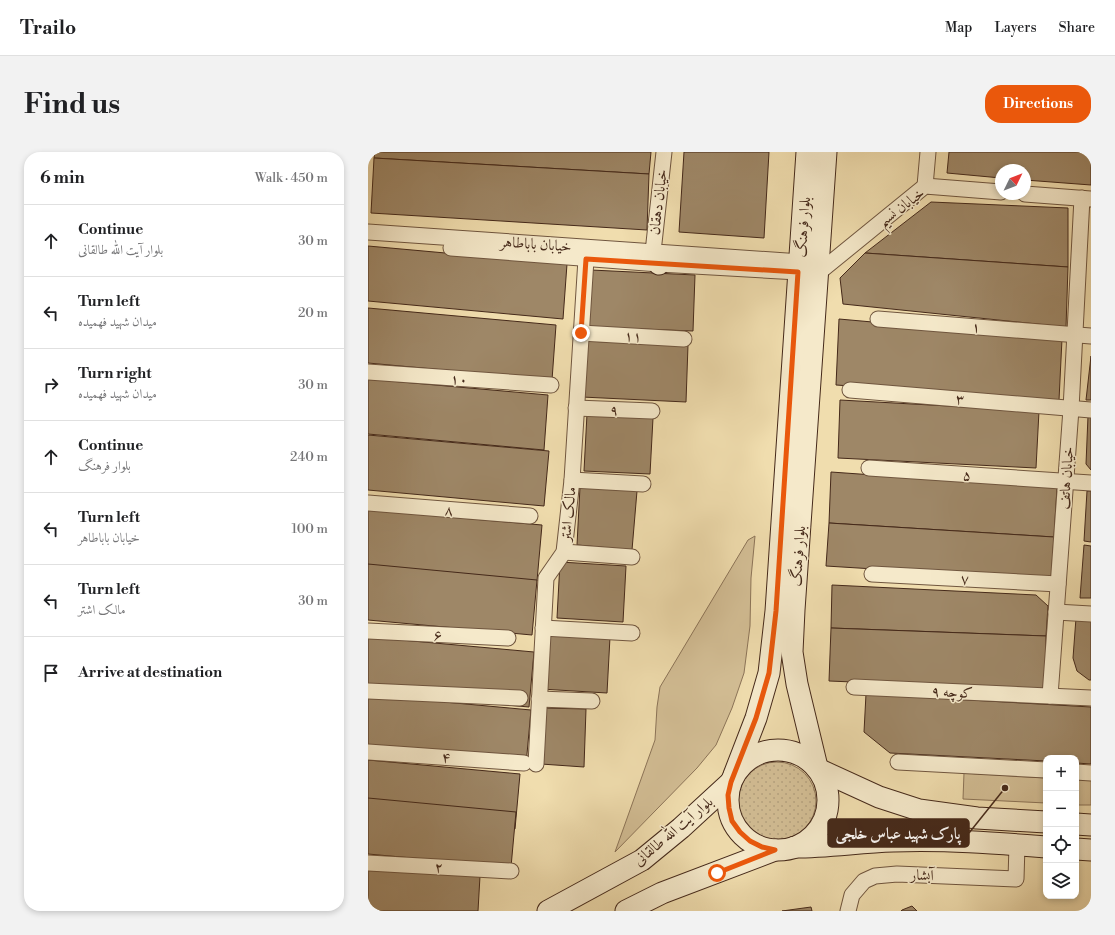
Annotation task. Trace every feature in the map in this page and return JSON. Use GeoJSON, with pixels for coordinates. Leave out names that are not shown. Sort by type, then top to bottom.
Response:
{"type":"FeatureCollection","features":[{"type":"Feature","properties":{"kind":"main road","name":"بلوار فرهنگ"},"geometry":{"type":"LineString","coordinates":[[807,152],[806,269],[792,652],[797,684],[818,768]]}},
{"type":"Feature","properties":{"kind":"main road","name":"بلوار فرهنگ"},"geometry":{"type":"LineString","coordinates":[[733,779],[756,718],[769,673],[776,611],[806,269],[826,152]]}},
{"type":"Feature","properties":{"kind":"main road"},"geometry":{"type":"LineString","coordinates":[[1043,822],[977,818],[919,810],[879,797],[818,768],[796,754],[782,750],[768,751],[755,756],[743,764],[733,779],[728,795],[732,821],[740,832],[750,841],[762,847],[821,847],[893,841],[978,842],[1043,847]]}},
{"type":"Feature","properties":{"kind":"main road"},"geometry":{"type":"LineString","coordinates":[[626,911],[662,893],[785,848],[803,843],[817,830],[825,814],[827,795],[818,768]]}},
{"type":"Feature","properties":{"kind":"main road","name":"بلوار آیت الله طالقانی"},"geometry":{"type":"LineString","coordinates":[[548,911],[642,860],[681,828],[733,779]]}},
{"type":"Feature","properties":{"kind":"main road"},"geometry":{"type":"LineString","coordinates":[[1079,824],[1091,825]]}},
{"type":"Feature","properties":{"kind":"main road"},"geometry":{"type":"LineString","coordinates":[[1079,849],[1091,850]]}},
{"type":"Feature","properties":{"kind":"street","name":"خیابان دهقان"},"geometry":{"type":"LineString","coordinates":[[656,258],[664,152]]}},
{"type":"Feature","properties":{"kind":"street"},"geometry":{"type":"LineString","coordinates":[[925,186],[928,152]]}},
{"type":"Feature","properties":{"kind":"street","name":"خیابان نسیم"},"geometry":{"type":"LineString","coordinates":[[806,269],[925,186],[995,192]]}},
{"type":"Feature","properties":{"kind":"street"},"geometry":{"type":"LineString","coordinates":[[1031,194],[1086,198]]}},
{"type":"Feature","properties":{"kind":"street","name":"خیابان هاتف"},"geometry":{"type":"LineString","coordinates":[[1050,696],[1071,409],[1081,219],[1086,198]]}},
{"type":"Feature","properties":{"kind":"street","name":"خیابان باباطاهر"},"geometry":{"type":"LineString","coordinates":[[368,232],[656,258],[806,269]]}},
{"type":"Feature","properties":{"kind":"street","name":"خیابان باباطاهر"},"geometry":{"type":"LineString","coordinates":[[368,241],[586,259],[656,258]]}},
{"type":"Feature","properties":{"kind":"street","name":"مالک اشتر"},"geometry":{"type":"LineString","coordinates":[[530,763],[539,699],[546,578],[564,552],[572,480],[586,259]]}},
{"type":"Feature","properties":{"kind":"street","name":"۱"},"geometry":{"type":"LineString","coordinates":[[878,319],[1075,336]]}},
{"type":"Feature","properties":{"kind":"street","name":"۱۱"},"geometry":{"type":"LineString","coordinates":[[581,333],[684,339]]}},
{"type":"Feature","properties":{"kind":"street"},"geometry":{"type":"LineString","coordinates":[[1075,336],[1091,336]]}},
{"type":"Feature","properties":{"kind":"street","name":"۱۰"},"geometry":{"type":"LineString","coordinates":[[368,372],[551,385]]}},
{"type":"Feature","properties":{"kind":"street","name":"۳"},"geometry":{"type":"LineString","coordinates":[[850,390],[1071,409]]}},
{"type":"Feature","properties":{"kind":"street","name":"۹"},"geometry":{"type":"LineString","coordinates":[[576,408],[652,411]]}},
{"type":"Feature","properties":{"kind":"street"},"geometry":{"type":"LineString","coordinates":[[1071,409],[1091,410]]}},
{"type":"Feature","properties":{"kind":"street","name":"۵"},"geometry":{"type":"LineString","coordinates":[[869,468],[1066,482]]}},
{"type":"Feature","properties":{"kind":"street"},"geometry":{"type":"LineString","coordinates":[[572,480],[643,484]]}},
{"type":"Feature","properties":{"kind":"street"},"geometry":{"type":"LineString","coordinates":[[1066,482],[1091,483]]}},
{"type":"Feature","properties":{"kind":"street","name":"۸"},"geometry":{"type":"LineString","coordinates":[[368,503],[530,516]]}},
{"type":"Feature","properties":{"kind":"street"},"geometry":{"type":"LineString","coordinates":[[564,552],[632,557]]}},
{"type":"Feature","properties":{"kind":"street","name":"۷"},"geometry":{"type":"LineString","coordinates":[[872,574],[1058,584]]}},
{"type":"Feature","properties":{"kind":"street"},"geometry":{"type":"LineString","coordinates":[[1056,612],[1091,614]]}},
{"type":"Feature","properties":{"kind":"street"},"geometry":{"type":"LineString","coordinates":[[543,628],[632,633]]}},
{"type":"Feature","properties":{"kind":"street","name":"۶"},"geometry":{"type":"LineString","coordinates":[[368,631],[508,638]]}},
{"type":"Feature","properties":{"kind":"street","name":"کوچه ۹"},"geometry":{"type":"LineString","coordinates":[[854,687],[1050,696]]}},
{"type":"Feature","properties":{"kind":"street"},"geometry":{"type":"LineString","coordinates":[[368,691],[520,698]]}},
{"type":"Feature","properties":{"kind":"street"},"geometry":{"type":"LineString","coordinates":[[1050,696],[1091,698]]}},
{"type":"Feature","properties":{"kind":"street"},"geometry":{"type":"LineString","coordinates":[[539,699],[592,701]]}},
{"type":"Feature","properties":{"kind":"street","name":"۴"},"geometry":{"type":"LineString","coordinates":[[368,752],[530,763]]}},
{"type":"Feature","properties":{"kind":"street"},"geometry":{"type":"LineString","coordinates":[[898,762],[1043,770]]}},
{"type":"Feature","properties":{"kind":"street"},"geometry":{"type":"LineString","coordinates":[[1079,772],[1091,773]]}},
{"type":"Feature","properties":{"kind":"street","name":"آبشار"},"geometry":{"type":"LineString","coordinates":[[848,911],[852,895],[864,881],[875,876],[897,874],[1016,879],[1017,845]]}},
{"type":"Feature","properties":{"kind":"street","name":"۲"},"geometry":{"type":"LineString","coordinates":[[368,863],[511,871]]}},
{"type":"Feature","properties":{"kind":"shaded area"},"geometry":{"type":"Polygon","coordinates":[[[755,536],[751,578],[750,626],[744,673],[732,708],[716,745],[697,768],[615,852],[655,740],[660,687],[748,540],[755,536]]]}},
{"type":"Feature","properties":{"kind":"shaded area"},"geometry":{"type":"Polygon","coordinates":[[[777,762],[792,765],[805,773],[813,786],[816,801],[813,816],[805,829],[792,837],[777,840],[762,837],[749,829],[741,816],[738,801],[741,786],[749,773],[762,765],[777,762]]]}},
{"type":"Feature","properties":{"kind":"shaded area"},"geometry":{"type":"Polygon","coordinates":[[[964,773],[1043,778],[1043,803],[963,799],[964,773]]]}},
{"type":"Feature","properties":{"kind":"shaded area"},"geometry":{"type":"Polygon","coordinates":[[[1079,779],[1091,780],[1091,805],[1079,805],[1079,779]]]}},
{"type":"Feature","properties":{"kind":"building"},"geometry":{"type":"Polygon","coordinates":[[[375,152],[651,152],[649,174],[374,158],[375,152]]]}},
{"type":"Feature","properties":{"kind":"building"},"geometry":{"type":"Polygon","coordinates":[[[684,152],[769,152],[764,238],[679,232],[684,152]]]}},
{"type":"Feature","properties":{"kind":"building"},"geometry":{"type":"Polygon","coordinates":[[[949,152],[1091,152],[1091,185],[1031,180],[1031,164],[995,164],[995,177],[947,173],[949,152]]]}},
{"type":"Feature","properties":{"kind":"building"},"geometry":{"type":"Polygon","coordinates":[[[374,158],[649,174],[647,230],[371,213],[374,158]]]}},
{"type":"Feature","properties":{"kind":"building"},"geometry":{"type":"Polygon","coordinates":[[[931,202],[1068,208],[1068,267],[865,253],[931,202]]]}},
{"type":"Feature","properties":{"kind":"building"},"geometry":{"type":"Polygon","coordinates":[[[368,246],[567,264],[563,319],[368,301],[368,246]]]}},
{"type":"Feature","properties":{"kind":"building"},"geometry":{"type":"Polygon","coordinates":[[[865,253],[1068,267],[1066,327],[843,304],[840,278],[865,253]]]}},
{"type":"Feature","properties":{"kind":"building"},"geometry":{"type":"Polygon","coordinates":[[[591,270],[695,275],[693,331],[589,327],[591,270]]]}},
{"type":"Feature","properties":{"kind":"building"},"geometry":{"type":"Polygon","coordinates":[[[368,308],[556,325],[552,380],[368,363],[368,308]]]}},
{"type":"Feature","properties":{"kind":"building"},"geometry":{"type":"Polygon","coordinates":[[[839,319],[1062,339],[1059,400],[836,385],[839,319]]]}},
{"type":"Feature","properties":{"kind":"building"},"geometry":{"type":"Polygon","coordinates":[[[584,341],[688,345],[686,402],[582,397],[584,341]]]}},
{"type":"Feature","properties":{"kind":"building"},"geometry":{"type":"Polygon","coordinates":[[[1091,356],[1091,400],[1086,400],[1091,356]]]}},
{"type":"Feature","properties":{"kind":"building"},"geometry":{"type":"Polygon","coordinates":[[[368,379],[548,395],[544,450],[368,434],[368,379]]]}},
{"type":"Feature","properties":{"kind":"building"},"geometry":{"type":"Polygon","coordinates":[[[840,400],[1039,411],[1036,468],[838,458],[840,400]]]}},
{"type":"Feature","properties":{"kind":"building"},"geometry":{"type":"Polygon","coordinates":[[[587,414],[653,418],[650,474],[584,471],[587,414]]]}},
{"type":"Feature","properties":{"kind":"building"},"geometry":{"type":"Polygon","coordinates":[[[1088,416],[1091,416],[1091,470],[1086,464],[1088,416]]]}},
{"type":"Feature","properties":{"kind":"building"},"geometry":{"type":"Polygon","coordinates":[[[368,435],[549,451],[544,506],[368,490],[368,435]]]}},
{"type":"Feature","properties":{"kind":"building"},"geometry":{"type":"Polygon","coordinates":[[[831,472],[1057,488],[1054,537],[829,523],[831,472]]]}},
{"type":"Feature","properties":{"kind":"building"},"geometry":{"type":"Polygon","coordinates":[[[580,487],[637,491],[632,550],[577,545],[580,487]]]}},
{"type":"Feature","properties":{"kind":"building"},"geometry":{"type":"Polygon","coordinates":[[[1087,491],[1091,491],[1091,542],[1084,541],[1087,491]]]}},
{"type":"Feature","properties":{"kind":"building"},"geometry":{"type":"Polygon","coordinates":[[[368,510],[542,525],[537,581],[368,565],[368,510]]]}},
{"type":"Feature","properties":{"kind":"building"},"geometry":{"type":"Polygon","coordinates":[[[829,523],[1054,537],[1051,580],[826,566],[829,523]]]}},
{"type":"Feature","properties":{"kind":"building"},"geometry":{"type":"Polygon","coordinates":[[[1084,545],[1091,546],[1091,598],[1080,598],[1084,545]]]}},
{"type":"Feature","properties":{"kind":"building"},"geometry":{"type":"Polygon","coordinates":[[[560,562],[626,566],[623,622],[557,618],[560,562]]]}},
{"type":"Feature","properties":{"kind":"building"},"geometry":{"type":"Polygon","coordinates":[[[368,564],[537,580],[532,635],[368,620],[368,564]]]}},
{"type":"Feature","properties":{"kind":"building"},"geometry":{"type":"Polygon","coordinates":[[[832,585],[1036,595],[1048,606],[1046,636],[831,628],[832,585]]]}},
{"type":"Feature","properties":{"kind":"building"},"geometry":{"type":"Polygon","coordinates":[[[1076,618],[1091,620],[1091,680],[1077,671],[1073,658],[1076,618]]]}},
{"type":"Feature","properties":{"kind":"building"},"geometry":{"type":"Polygon","coordinates":[[[831,628],[1046,636],[1045,690],[829,681],[831,628]]]}},
{"type":"Feature","properties":{"kind":"building"},"geometry":{"type":"Polygon","coordinates":[[[544,633],[610,637],[607,693],[541,689],[544,633]]]}},
{"type":"Feature","properties":{"kind":"building"},"geometry":{"type":"Polygon","coordinates":[[[368,637],[534,652],[529,707],[368,693],[368,637]]]}},
{"type":"Feature","properties":{"kind":"building"},"geometry":{"type":"Polygon","coordinates":[[[866,694],[1091,707],[1091,764],[1079,763],[1079,755],[1043,755],[1043,761],[890,753],[864,732],[866,694]]]}},
{"type":"Feature","properties":{"kind":"building"},"geometry":{"type":"Polygon","coordinates":[[[368,695],[531,710],[526,765],[368,751],[368,695]]]}},
{"type":"Feature","properties":{"kind":"building"},"geometry":{"type":"Polygon","coordinates":[[[543,708],[586,709],[584,767],[541,764],[543,708]]]}},
{"type":"Feature","properties":{"kind":"building"},"geometry":{"type":"Polygon","coordinates":[[[368,760],[520,774],[515,829],[368,815],[368,760]]]}},
{"type":"Feature","properties":{"kind":"building"},"geometry":{"type":"Polygon","coordinates":[[[368,798],[516,812],[511,867],[368,854],[368,798]]]}},
{"type":"Feature","properties":{"kind":"building"},"geometry":{"type":"Polygon","coordinates":[[[368,868],[480,876],[478,911],[368,911],[368,868]]]}},
{"type":"Feature","properties":{"kind":"building"},"geometry":{"type":"Polygon","coordinates":[[[912,906],[917,911],[901,911],[902,910],[912,906]]]}},
{"type":"Feature","properties":{"kind":"building"},"geometry":{"type":"Polygon","coordinates":[[[811,907],[812,911],[782,911],[811,907]]]}},
{"type":"Feature","properties":{"kind":"place","name":"پارک شهید عباس خلجی"},"geometry":{"type":"Point","coordinates":[1005,788]}},
{"type":"Feature","properties":{"kind":"route"},"geometry":{"type":"LineString","coordinates":[[581,333],[586,259],[798,272],[776,611],[769,673],[756,718],[731,782],[728,795],[732,821],[740,832],[750,841],[762,847],[775,850],[717,873]]}}]}
